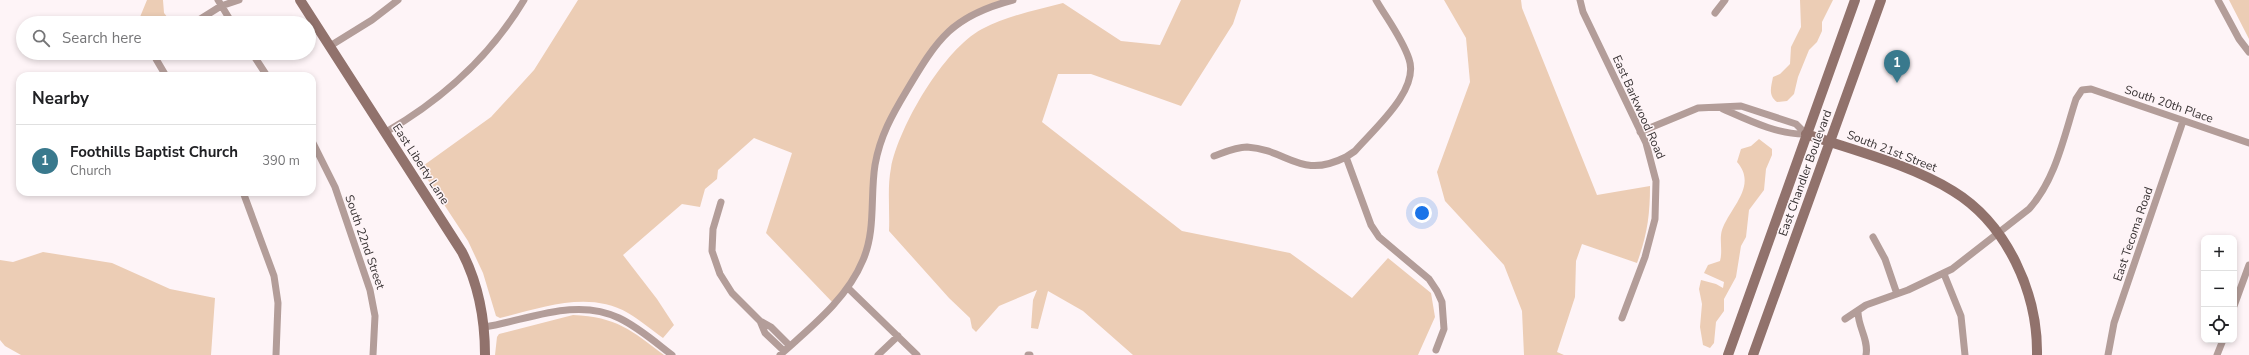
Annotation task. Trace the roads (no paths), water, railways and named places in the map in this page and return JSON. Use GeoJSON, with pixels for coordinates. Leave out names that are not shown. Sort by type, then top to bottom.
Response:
{"type":"FeatureCollection","features":[{"type":"Feature","properties":{"kind":"street"},"geometry":{"type":"LineString","coordinates":[[203,16],[221,2],[231,4],[239,0]]}},
{"type":"Feature","properties":{"kind":"street","name":"East Liberty Lane"},"geometry":{"type":"LineString","coordinates":[[300,0],[310,16]]}},
{"type":"Feature","properties":{"kind":"street"},"geometry":{"type":"LineString","coordinates":[[330,46],[385,12],[398,0]]}},
{"type":"Feature","properties":{"kind":"street"},"geometry":{"type":"LineString","coordinates":[[386,132],[408,119],[454,86],[471,70],[503,33],[524,0]]}},
{"type":"Feature","properties":{"kind":"street"},"geometry":{"type":"LineString","coordinates":[[785,351],[848,288],[864,259],[871,231],[875,165],[880,140],[890,118],[926,56],[956,25],[976,12],[1013,0]]}},
{"type":"Feature","properties":{"kind":"street"},"geometry":{"type":"LineString","coordinates":[[1214,156],[1236,148],[1252,148],[1260,149],[1305,166],[1321,167],[1346,157],[1355,151],[1396,104],[1408,86],[1410,61],[1376,0]]}},
{"type":"Feature","properties":{"kind":"street","name":"East Barkwood Road"},"geometry":{"type":"LineString","coordinates":[[1580,0],[1583,12],[1640,132],[1653,166],[1656,205],[1645,257],[1622,318]]}},
{"type":"Feature","properties":{"kind":"street"},"geometry":{"type":"LineString","coordinates":[[1715,13],[1725,0]]}},
{"type":"Feature","properties":{"kind":"street","name":"East Chandler Boulevard"},"geometry":{"type":"LineString","coordinates":[[1728,355],[1855,0]]}},
{"type":"Feature","properties":{"kind":"street","name":"East Chandler Boulevard"},"geometry":{"type":"LineString","coordinates":[[1753,355],[1881,0]]}},
{"type":"Feature","properties":{"kind":"street"},"geometry":{"type":"LineString","coordinates":[[2218,0],[2239,39],[2249,52]]}},
{"type":"Feature","properties":{"kind":"street"},"geometry":{"type":"LineString","coordinates":[[221,2],[228,16]]}},
{"type":"Feature","properties":{"kind":"street","name":"East Liberty Lane"},"geometry":{"type":"LineString","coordinates":[[316,25],[386,132],[466,261],[476,284],[485,327],[485,355]]}},
{"type":"Feature","properties":{"kind":"street"},"geometry":{"type":"LineString","coordinates":[[157,60],[164,72]]}},
{"type":"Feature","properties":{"kind":"street"},"geometry":{"type":"LineString","coordinates":[[257,60],[265,72]]}},
{"type":"Feature","properties":{"kind":"street","name":"South 20th Place"},"geometry":{"type":"LineString","coordinates":[[1998,235],[2029,209],[2045,187],[2076,98],[2082,90],[2091,89],[2249,143]]}},
{"type":"Feature","properties":{"kind":"street","name":"South 21st Street"},"geometry":{"type":"LineString","coordinates":[[1640,132],[1698,108],[1741,106],[1758,110],[1796,124],[1806,134]]}},
{"type":"Feature","properties":{"kind":"street","name":"South 21st Street"},"geometry":{"type":"LineString","coordinates":[[1722,108],[1754,122],[1793,134],[1806,134],[1906,168],[1938,183],[1965,200],[1998,235],[2019,268],[2029,296],[2036,330],[2037,355]]}},
{"type":"Feature","properties":{"kind":"street","name":"East Tecoma Road"},"geometry":{"type":"LineString","coordinates":[[2108,355],[2114,323],[2183,121]]}},
{"type":"Feature","properties":{"kind":"street","name":"South 22nd Street"},"geometry":{"type":"LineString","coordinates":[[316,149],[334,187],[370,290],[375,316],[373,355]]}},
{"type":"Feature","properties":{"kind":"street"},"geometry":{"type":"LineString","coordinates":[[1346,157],[1371,225],[1378,237],[1430,278],[1437,290],[1443,309],[1444,329],[1436,350]]}},
{"type":"Feature","properties":{"kind":"street"},"geometry":{"type":"LineString","coordinates":[[244,196],[274,276],[278,303],[276,355]]}},
{"type":"Feature","properties":{"kind":"street"},"geometry":{"type":"LineString","coordinates":[[721,202],[713,229],[712,251],[724,282],[760,321],[771,327],[785,351]]}},
{"type":"Feature","properties":{"kind":"street"},"geometry":{"type":"LineString","coordinates":[[1845,319],[1858,312],[1866,305],[1897,294],[1944,274],[1998,235]]}},
{"type":"Feature","properties":{"kind":"street"},"geometry":{"type":"LineString","coordinates":[[1873,237],[1885,259],[1897,294]]}},
{"type":"Feature","properties":{"kind":"street"},"geometry":{"type":"LineString","coordinates":[[2237,298],[2249,265]]}},
{"type":"Feature","properties":{"kind":"street"},"geometry":{"type":"LineString","coordinates":[[1944,274],[1961,316],[1965,355]]}},
{"type":"Feature","properties":{"kind":"street"},"geometry":{"type":"LineString","coordinates":[[848,288],[917,355]]}},
{"type":"Feature","properties":{"kind":"street"},"geometry":{"type":"LineString","coordinates":[[485,327],[547,313],[588,309],[618,318],[634,327],[672,355]]}},
{"type":"Feature","properties":{"kind":"street"},"geometry":{"type":"LineString","coordinates":[[1858,312],[1858,319],[1866,343],[1866,355]]}},
{"type":"Feature","properties":{"kind":"street"},"geometry":{"type":"LineString","coordinates":[[760,321],[765,333],[785,351]]}},
{"type":"Feature","properties":{"kind":"street"},"geometry":{"type":"LineString","coordinates":[[765,333],[771,327]]}},
{"type":"Feature","properties":{"kind":"street"},"geometry":{"type":"LineString","coordinates":[[878,355],[898,336]]}},
{"type":"Feature","properties":{"kind":"street"},"geometry":{"type":"LineString","coordinates":[[2218,355],[2222,343]]}},
{"type":"Feature","properties":{"kind":"place","name":"Foothills Baptist Church"},"geometry":{"type":"Point","coordinates":[1897,83]}}]}
